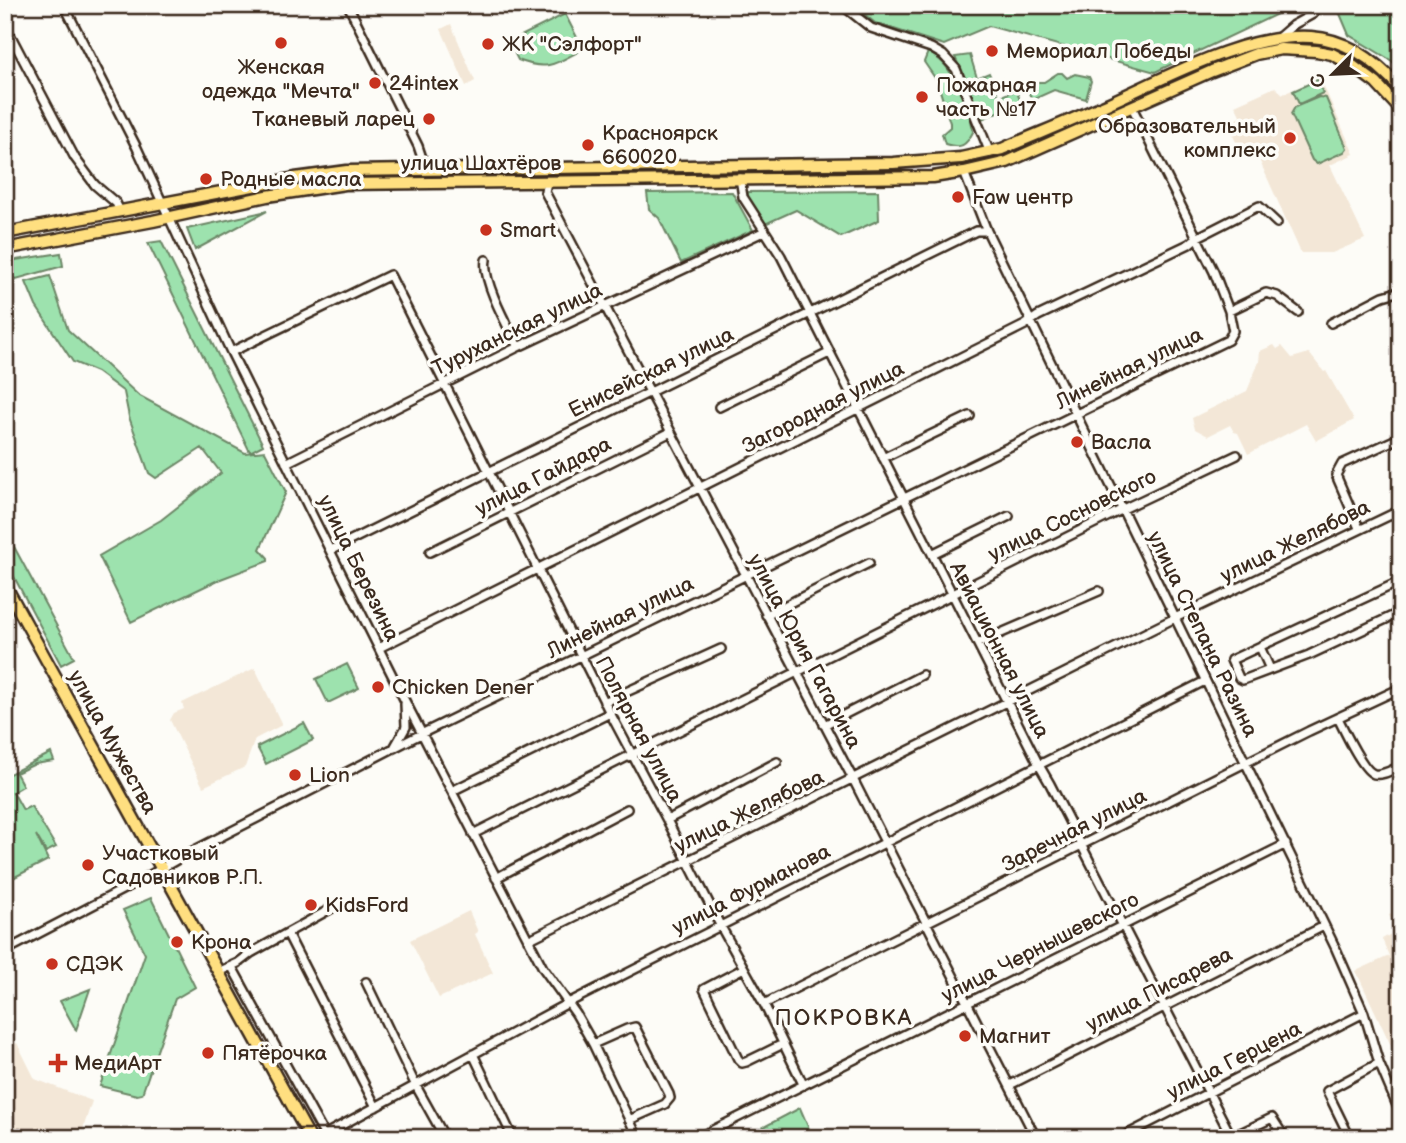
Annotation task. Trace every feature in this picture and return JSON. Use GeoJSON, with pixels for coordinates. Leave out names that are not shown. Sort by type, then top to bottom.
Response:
{"type":"FeatureCollection","features":[{"type":"Feature","properties":{"kind":"main road","name":"улица Шахтёров"},"geometry":{"type":"LineString","coordinates":[[5,233],[295,178],[347,171],[793,166],[961,158],[990,153],[1230,50],[1279,37],[1311,37],[1346,46],[1376,64],[1401,89]]}},
{"type":"Feature","properties":{"kind":"main road","name":"улица Шахтёров"},"geometry":{"type":"LineString","coordinates":[[5,249],[267,196],[345,184],[933,177],[964,173],[1007,162],[1256,54],[1281,50],[1332,54],[1376,83],[1401,110]]}},
{"type":"Feature","properties":{"kind":"main road","name":"улица Мужества"},"geometry":{"type":"LineString","coordinates":[[5,585],[310,1138]]}},
{"type":"Feature","properties":{"kind":"street","name":"улица Березина"},"geometry":{"type":"LineString","coordinates":[[64,5],[163,203],[231,352],[404,699],[528,940],[552,983],[568,1003],[593,1044],[638,1138]]}},
{"type":"Feature","properties":{"kind":"street"},"geometry":{"type":"LineString","coordinates":[[348,5],[418,146],[426,170]]}},
{"type":"Feature","properties":{"kind":"street"},"geometry":{"type":"LineString","coordinates":[[842,5],[871,28],[931,48],[948,60],[956,69],[990,153]]}},
{"type":"Feature","properties":{"kind":"street"},"geometry":{"type":"LineString","coordinates":[[1279,37],[1313,14],[1316,5]]}},
{"type":"Feature","properties":{"kind":"street"},"geometry":{"type":"LineString","coordinates":[[5,25],[75,158],[95,185],[116,203],[120,211]]}},
{"type":"Feature","properties":{"kind":"street"},"geometry":{"type":"LineString","coordinates":[[1132,107],[1214,272],[1229,311],[1266,293],[1277,296],[1298,312]]}},
{"type":"Feature","properties":{"kind":"street","name":"улица Степана Разина"},"geometry":{"type":"LineString","coordinates":[[964,173],[987,230],[1286,844],[1364,1013],[1379,1063],[1401,1115]]}},
{"type":"Feature","properties":{"kind":"street","name":"Авиационная улица"},"geometry":{"type":"LineString","coordinates":[[740,178],[743,197],[781,256],[1231,1138]]}},
{"type":"Feature","properties":{"kind":"street","name":"улица Юрия Гагарина"},"geometry":{"type":"LineString","coordinates":[[547,181],[545,192],[853,779],[1036,1138]]}},
{"type":"Feature","properties":{"kind":"street","name":"Загородная улица"},"geometry":{"type":"LineString","coordinates":[[379,648],[1031,320],[1189,244],[1259,206],[1277,223]]}},
{"type":"Feature","properties":{"kind":"street","name":"Енисейская улица"},"geometry":{"type":"LineString","coordinates":[[331,550],[976,231],[987,230]]}},
{"type":"Feature","properties":{"kind":"street","name":"Туруханская улица"},"geometry":{"type":"LineString","coordinates":[[286,463],[518,347],[765,231]]}},
{"type":"Feature","properties":{"kind":"street"},"geometry":{"type":"LineString","coordinates":[[486,260],[485,269],[498,307],[518,347]]}},
{"type":"Feature","properties":{"kind":"street","name":"Полярная улица"},"geometry":{"type":"LineString","coordinates":[[231,352],[390,275],[580,655],[764,1004],[803,1084]]}},
{"type":"Feature","properties":{"kind":"street"},"geometry":{"type":"LineString","coordinates":[[1331,323],[1383,296],[1401,291]]}},
{"type":"Feature","properties":{"kind":"street","name":"Линейная улица"},"geometry":{"type":"LineString","coordinates":[[5,951],[190,852],[423,733],[1228,340],[1233,331],[1229,311]]}},
{"type":"Feature","properties":{"kind":"street"},"geometry":{"type":"LineString","coordinates":[[719,407],[829,353]]}},
{"type":"Feature","properties":{"kind":"street"},"geometry":{"type":"LineString","coordinates":[[883,458],[970,416]]}},
{"type":"Feature","properties":{"kind":"street","name":"улица Гайдара"},"geometry":{"type":"LineString","coordinates":[[430,552],[671,432]]}},
{"type":"Feature","properties":{"kind":"street"},"geometry":{"type":"LineString","coordinates":[[1359,528],[1336,475],[1337,470],[1342,464],[1401,437]]}},
{"type":"Feature","properties":{"kind":"street","name":"улица Сосновского"},"geometry":{"type":"LineString","coordinates":[[473,834],[1123,509],[1237,455]]}},
{"type":"Feature","properties":{"kind":"street","name":"улица Желябова"},"geometry":{"type":"LineString","coordinates":[[528,940],[1175,618],[1401,510]]}},
{"type":"Feature","properties":{"kind":"street"},"geometry":{"type":"LineString","coordinates":[[932,554],[1009,516]]}},
{"type":"Feature","properties":{"kind":"street"},"geometry":{"type":"LineString","coordinates":[[766,615],[869,563]]}},
{"type":"Feature","properties":{"kind":"street"},"geometry":{"type":"LineString","coordinates":[[1401,581],[1232,659],[1235,669],[1240,680],[1243,680],[1309,655],[1401,612]]}},
{"type":"Feature","properties":{"kind":"street"},"geometry":{"type":"LineString","coordinates":[[978,643],[1099,591]]}},
{"type":"Feature","properties":{"kind":"street"},"geometry":{"type":"LineString","coordinates":[[1260,647],[1270,669]]}},
{"type":"Feature","properties":{"kind":"street"},"geometry":{"type":"LineString","coordinates":[[604,702],[721,649]]}},
{"type":"Feature","properties":{"kind":"street"},"geometry":{"type":"LineString","coordinates":[[824,725],[922,676]]}},
{"type":"Feature","properties":{"kind":"street","name":"улица Фурманова"},"geometry":{"type":"LineString","coordinates":[[323,1137],[568,1003],[1205,681]]}},
{"type":"Feature","properties":{"kind":"street","name":"Заречная улица"},"geometry":{"type":"LineString","coordinates":[[764,1004],[1401,688]]}},
{"type":"Feature","properties":{"kind":"street"},"geometry":{"type":"LineString","coordinates":[[393,748],[406,727],[404,699]]}},
{"type":"Feature","properties":{"kind":"street"},"geometry":{"type":"LineString","coordinates":[[452,791],[610,713]]}},
{"type":"Feature","properties":{"kind":"street"},"geometry":{"type":"LineString","coordinates":[[1338,718],[1367,770],[1382,774],[1401,766]]}},
{"type":"Feature","properties":{"kind":"street"},"geometry":{"type":"LineString","coordinates":[[667,820],[777,762]]}},
{"type":"Feature","properties":{"kind":"street"},"geometry":{"type":"LineString","coordinates":[[496,878],[627,809]]}},
{"type":"Feature","properties":{"kind":"street","name":"улица Чернышевского"},"geometry":{"type":"LineString","coordinates":[[697,1138],[1286,844]]}},
{"type":"Feature","properties":{"kind":"street"},"geometry":{"type":"LineString","coordinates":[[218,972],[232,967],[334,907]]}},
{"type":"Feature","properties":{"kind":"street","name":"улица Писарева"},"geometry":{"type":"LineString","coordinates":[[1010,1085],[1324,926]]}},
{"type":"Feature","properties":{"kind":"street"},"geometry":{"type":"LineString","coordinates":[[287,933],[376,1107]]}},
{"type":"Feature","properties":{"kind":"street"},"geometry":{"type":"LineString","coordinates":[[232,967],[323,1137]]}},
{"type":"Feature","properties":{"kind":"street"},"geometry":{"type":"LineString","coordinates":[[744,968],[704,989],[732,1048],[742,1063],[783,1044]]}},
{"type":"Feature","properties":{"kind":"street"},"geometry":{"type":"LineString","coordinates":[[366,982],[416,1086],[445,1138]]}},
{"type":"Feature","properties":{"kind":"street","name":"улица Герцена"},"geometry":{"type":"LineString","coordinates":[[1120,1138],[1364,1013]]}},
{"type":"Feature","properties":{"kind":"street"},"geometry":{"type":"LineString","coordinates":[[593,1044],[635,1027],[664,1083],[669,1094],[668,1101],[629,1120]]}},
{"type":"Feature","properties":{"kind":"street"},"geometry":{"type":"LineString","coordinates":[[473,1054],[513,1138]]}},
{"type":"Feature","properties":{"kind":"street"},"geometry":{"type":"LineString","coordinates":[[1350,1138],[1327,1091],[1379,1063]]}},
{"type":"Feature","properties":{"kind":"street"},"geometry":{"type":"LineString","coordinates":[[1231,1138],[1272,1118],[1285,1138]]}},
{"type":"Feature","properties":{"kind":"shaded area"},"geometry":{"type":"Polygon","coordinates":[[[451,24],[475,81],[466,86],[441,29],[451,24]]]}},
{"type":"Feature","properties":{"kind":"shaded area","name":"Образовательный комплекс"},"geometry":{"type":"Polygon","coordinates":[[[1320,78],[1354,154],[1330,165],[1365,239],[1332,253],[1301,253],[1257,155],[1244,159],[1227,123],[1241,117],[1235,105],[1275,87],[1283,94],[1320,78]]]}},
{"type":"Feature","properties":{"kind":"shaded area"},"geometry":{"type":"Polygon","coordinates":[[[1274,345],[1277,349],[1282,346],[1292,358],[1309,353],[1324,372],[1326,371],[1354,420],[1316,441],[1306,424],[1248,454],[1238,433],[1234,432],[1230,425],[1208,436],[1195,429],[1192,418],[1247,391],[1259,362],[1260,351],[1274,345]]]}},
{"type":"Feature","properties":{"kind":"shaded area"},"geometry":{"type":"Polygon","coordinates":[[[255,668],[282,725],[255,739],[245,767],[203,787],[170,720],[174,713],[184,709],[182,703],[255,668]]]}},
{"type":"Feature","properties":{"kind":"shaded area"},"geometry":{"type":"Polygon","coordinates":[[[1401,910],[1401,1067],[1356,971],[1389,956],[1382,939],[1397,931],[1389,915],[1401,910]]]}},
{"type":"Feature","properties":{"kind":"shaded area"},"geometry":{"type":"Polygon","coordinates":[[[469,911],[478,932],[475,934],[493,973],[439,998],[410,940],[469,911]]]}},
{"type":"Feature","properties":{"kind":"shaded area"},"geometry":{"type":"Polygon","coordinates":[[[17,1043],[35,1079],[92,1101],[80,1138],[5,1138],[5,1049],[17,1043]]]}},
{"type":"Feature","properties":{"kind":"green space"},"geometry":{"type":"Polygon","coordinates":[[[853,5],[1296,5],[1155,72],[989,26],[944,45],[875,23],[853,5]]]}},
{"type":"Feature","properties":{"kind":"green space"},"geometry":{"type":"Polygon","coordinates":[[[1348,5],[1393,5],[1401,22],[1401,72],[1392,61],[1349,35],[1338,9],[1348,5]]]}},
{"type":"Feature","properties":{"kind":"green space"},"geometry":{"type":"Polygon","coordinates":[[[565,14],[583,49],[552,64],[528,64],[518,60],[509,42],[565,14]]]}},
{"type":"Feature","properties":{"kind":"green space"},"geometry":{"type":"Polygon","coordinates":[[[928,52],[947,68],[966,106],[973,132],[962,145],[945,144],[942,134],[950,127],[950,123],[937,81],[924,62],[928,52]]]}},
{"type":"Feature","properties":{"kind":"green space"},"geometry":{"type":"Polygon","coordinates":[[[970,55],[977,78],[989,73],[999,97],[1016,90],[1021,102],[982,119],[955,57],[970,55]]]}},
{"type":"Feature","properties":{"kind":"green space"},"geometry":{"type":"Polygon","coordinates":[[[1058,73],[1067,78],[1075,74],[1089,77],[1091,81],[1086,99],[1054,90],[1032,100],[1029,93],[1032,85],[1044,82],[1058,73]]]}},
{"type":"Feature","properties":{"kind":"green space"},"geometry":{"type":"Polygon","coordinates":[[[1317,80],[1323,93],[1299,104],[1293,91],[1317,80]]]}},
{"type":"Feature","properties":{"kind":"green space"},"geometry":{"type":"Polygon","coordinates":[[[1319,97],[1326,98],[1347,148],[1344,152],[1317,164],[1312,160],[1291,114],[1295,107],[1319,97]]]}},
{"type":"Feature","properties":{"kind":"green space"},"geometry":{"type":"Polygon","coordinates":[[[878,191],[879,220],[841,237],[796,210],[765,224],[748,198],[748,192],[878,191]]]}},
{"type":"Feature","properties":{"kind":"green space"},"geometry":{"type":"Polygon","coordinates":[[[732,192],[753,230],[681,263],[659,218],[649,209],[647,193],[732,192]]]}},
{"type":"Feature","properties":{"kind":"green space"},"geometry":{"type":"Polygon","coordinates":[[[267,211],[195,250],[187,229],[267,211]]]}},
{"type":"Feature","properties":{"kind":"green space"},"geometry":{"type":"Polygon","coordinates":[[[161,241],[263,445],[250,452],[148,243],[161,241]]]}},
{"type":"Feature","properties":{"kind":"green space"},"geometry":{"type":"Polygon","coordinates":[[[61,253],[63,266],[9,281],[9,261],[61,253]]]}},
{"type":"Feature","properties":{"kind":"green space"},"geometry":{"type":"Polygon","coordinates":[[[50,276],[68,330],[138,395],[245,453],[265,451],[286,492],[260,549],[268,561],[218,580],[131,622],[99,556],[161,520],[221,473],[202,448],[156,478],[149,473],[129,417],[124,392],[97,372],[73,362],[36,306],[26,282],[50,276]]]}},
{"type":"Feature","properties":{"kind":"green space"},"geometry":{"type":"Polygon","coordinates":[[[5,530],[74,658],[61,665],[5,560],[5,530]]]}},
{"type":"Feature","properties":{"kind":"green space"},"geometry":{"type":"Polygon","coordinates":[[[347,664],[359,688],[328,703],[316,679],[347,664]]]}},
{"type":"Feature","properties":{"kind":"green space"},"geometry":{"type":"Polygon","coordinates":[[[304,723],[313,740],[266,764],[257,747],[304,723]]]}},
{"type":"Feature","properties":{"kind":"green space"},"geometry":{"type":"Polygon","coordinates":[[[51,753],[54,761],[35,764],[16,773],[23,786],[13,792],[23,810],[31,806],[56,847],[46,852],[36,835],[48,860],[5,882],[5,776],[51,753]]]}},
{"type":"Feature","properties":{"kind":"green space"},"geometry":{"type":"Polygon","coordinates":[[[151,898],[195,987],[175,999],[142,1094],[137,1095],[100,1086],[145,954],[123,910],[151,898]]]}},
{"type":"Feature","properties":{"kind":"green space"},"geometry":{"type":"Polygon","coordinates":[[[90,989],[76,1030],[60,1001],[90,989]]]}},
{"type":"Feature","properties":{"kind":"green space"},"geometry":{"type":"Polygon","coordinates":[[[800,1108],[813,1138],[743,1138],[800,1108]]]}},
{"type":"Feature","properties":{"kind":"place","name":"Женская одежда \"Мечта\""},"geometry":{"type":"Point","coordinates":[281,43]}},
{"type":"Feature","properties":{"kind":"place","name":"ЖК \"Сэлфорт\""},"geometry":{"type":"Point","coordinates":[488,44]}},
{"type":"Feature","properties":{"kind":"place","name":"Мемориал Победы"},"geometry":{"type":"Point","coordinates":[992,51]}},
{"type":"Feature","properties":{"kind":"place","name":"24intex"},"geometry":{"type":"Point","coordinates":[375,83]}},
{"type":"Feature","properties":{"kind":"place","name":"Пожарная часть №17"},"geometry":{"type":"Point","coordinates":[922,97]}},
{"type":"Feature","properties":{"kind":"place","name":"Тканевый ларец"},"geometry":{"type":"Point","coordinates":[429,119]}},
{"type":"Feature","properties":{"kind":"place","name":"Образовательный комплекс"},"geometry":{"type":"Point","coordinates":[1290,138]}},
{"type":"Feature","properties":{"kind":"place","name":"Красноярск 660020"},"geometry":{"type":"Point","coordinates":[588,145]}},
{"type":"Feature","properties":{"kind":"place","name":"Родные масла"},"geometry":{"type":"Point","coordinates":[206,179]}},
{"type":"Feature","properties":{"kind":"place","name":"Faw центр"},"geometry":{"type":"Point","coordinates":[958,197]}},
{"type":"Feature","properties":{"kind":"place","name":"Smart"},"geometry":{"type":"Point","coordinates":[486,230]}},
{"type":"Feature","properties":{"kind":"place","name":"Васла"},"geometry":{"type":"Point","coordinates":[1077,442]}},
{"type":"Feature","properties":{"kind":"place","name":"Chicken Dener"},"geometry":{"type":"Point","coordinates":[378,687]}},
{"type":"Feature","properties":{"kind":"place","name":"Lion"},"geometry":{"type":"Point","coordinates":[295,775]}},
{"type":"Feature","properties":{"kind":"place","name":"Участковый Садовников Р.П."},"geometry":{"type":"Point","coordinates":[88,865]}},
{"type":"Feature","properties":{"kind":"place","name":"KidsFord"},"geometry":{"type":"Point","coordinates":[311,905]}},
{"type":"Feature","properties":{"kind":"place","name":"Крона"},"geometry":{"type":"Point","coordinates":[177,942]}},
{"type":"Feature","properties":{"kind":"place","name":"СДЭК"},"geometry":{"type":"Point","coordinates":[52,964]}},
{"type":"Feature","properties":{"kind":"place","name":"Магнит"},"geometry":{"type":"Point","coordinates":[965,1036]}},
{"type":"Feature","properties":{"kind":"place","name":"Пятёрочка"},"geometry":{"type":"Point","coordinates":[208,1053]}},
{"type":"Feature","properties":{"kind":"place","name":"МедиАрт"},"geometry":{"type":"Point","coordinates":[58,1063]}},
{"type":"Feature","properties":{"kind":"district","name":"ПОКРОВКА"},"geometry":{"type":"Point","coordinates":[844,1017]}}]}
